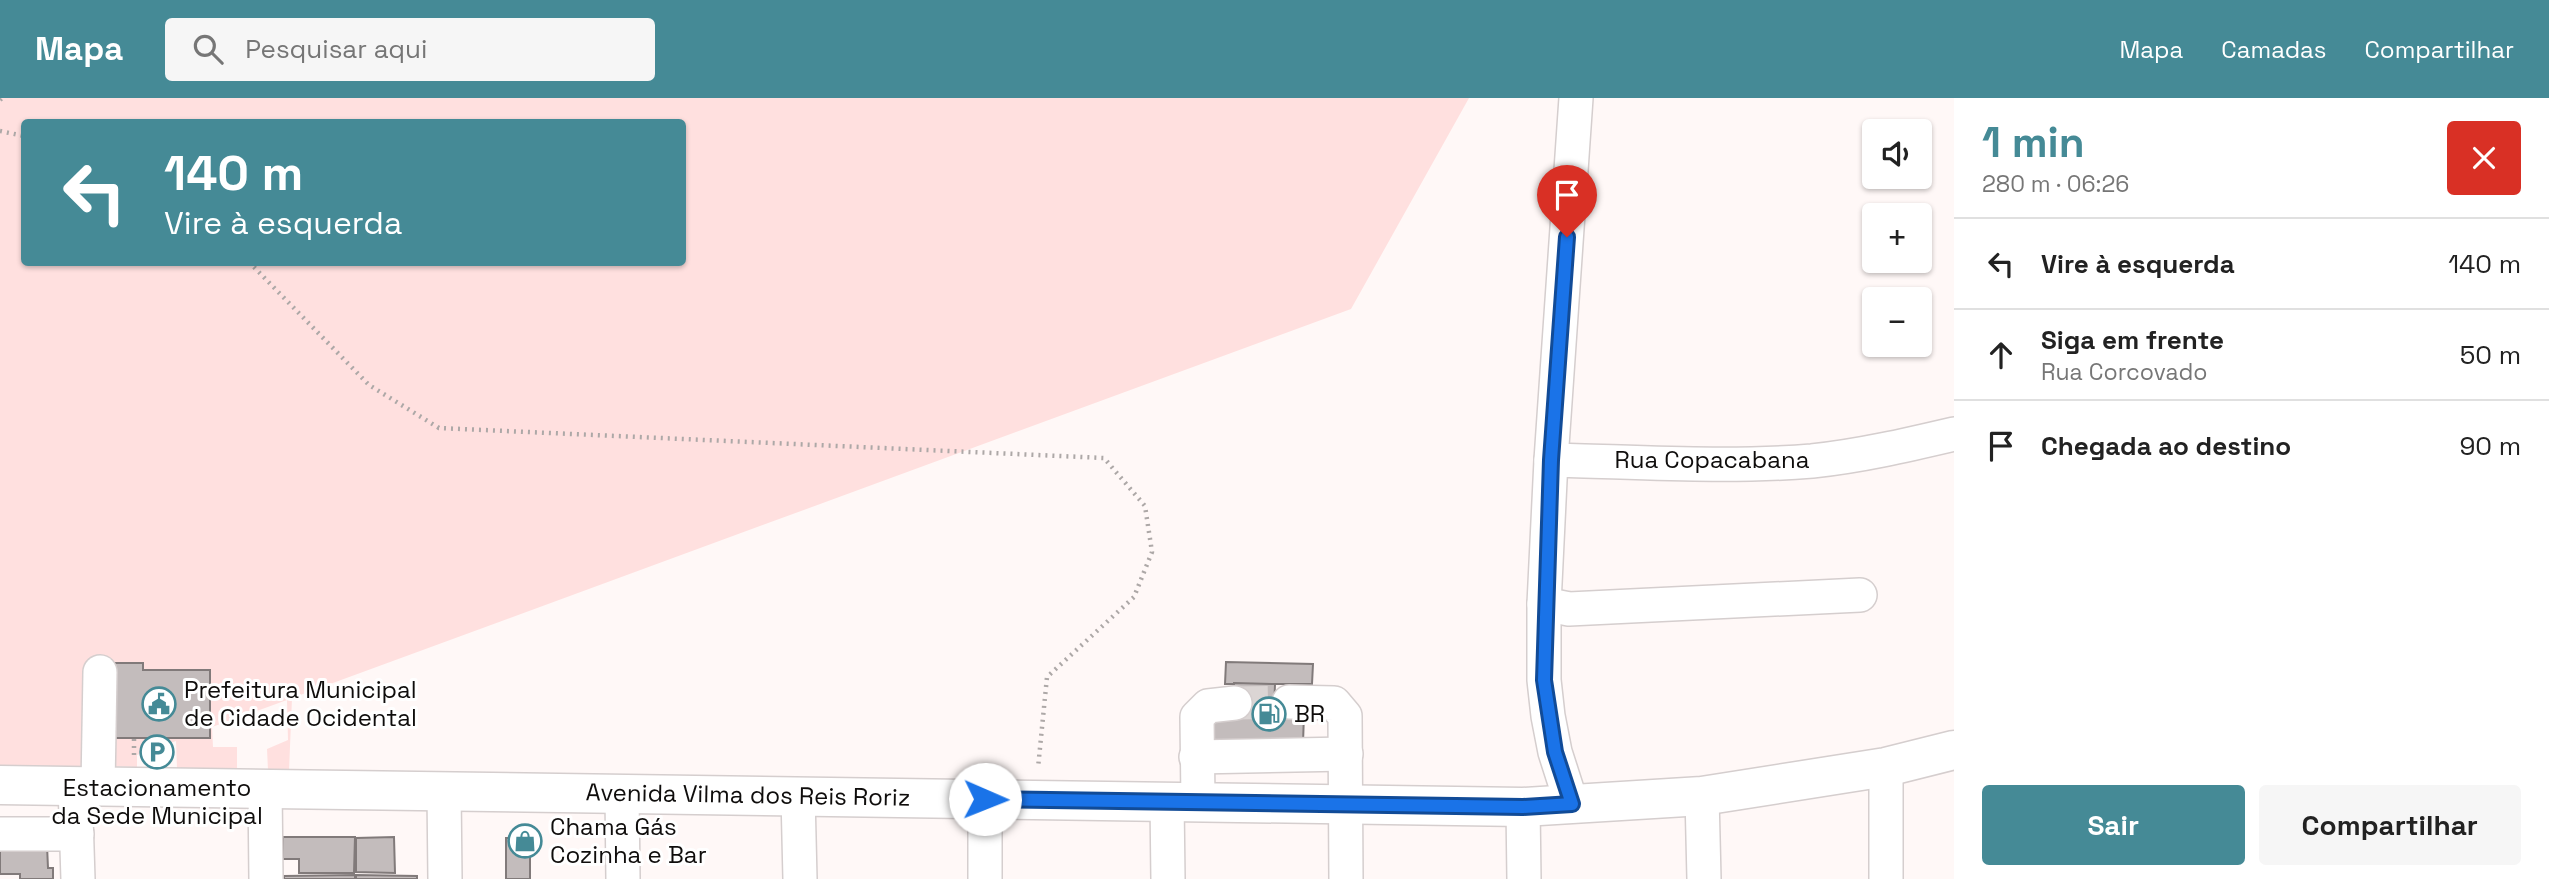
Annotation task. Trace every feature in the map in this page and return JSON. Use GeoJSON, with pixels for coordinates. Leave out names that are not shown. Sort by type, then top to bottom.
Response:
{"type":"FeatureCollection","features":[{"type":"Feature","properties":{"kind":"main road","name":"Avenida Vilma dos Reis Roriz"},"geometry":{"type":"LineString","coordinates":[[0,785],[1523,807],[1702,796],[1886,767],[1954,750]]}},
{"type":"Feature","properties":{"kind":"street"},"geometry":{"type":"LineString","coordinates":[[1572,804],[1555,752],[1548,716],[1544,680],[1544,604],[1551,460],[1576,98]]}},
{"type":"Feature","properties":{"kind":"street","name":"Rua Copacabana"},"geometry":{"type":"LineString","coordinates":[[1551,460],[1753,464],[1876,452],[1954,434]]}},
{"type":"Feature","properties":{"kind":"street"},"geometry":{"type":"LineString","coordinates":[[1544,604],[1569,609],[1860,594]]}},
{"type":"Feature","properties":{"kind":"street"},"geometry":{"type":"LineString","coordinates":[[78,879],[77,834],[87,786],[100,672]]}},
{"type":"Feature","properties":{"kind":"street"},"geometry":{"type":"LineString","coordinates":[[1289,702],[1325,701],[1340,708],[1346,724],[1346,879]]}},
{"type":"Feature","properties":{"kind":"street"},"geometry":{"type":"LineString","coordinates":[[1167,879],[1182,802],[1196,757],[1196,725],[1202,710],[1216,704],[1235,703]]}},
{"type":"Feature","properties":{"kind":"street"},"geometry":{"type":"LineString","coordinates":[[1196,757],[1346,754]]}},
{"type":"Feature","properties":{"kind":"street"},"geometry":{"type":"LineString","coordinates":[[1886,767],[1886,879]]}},
{"type":"Feature","properties":{"kind":"street"},"geometry":{"type":"LineString","coordinates":[[265,788],[266,879]]}},
{"type":"Feature","properties":{"kind":"street"},"geometry":{"type":"LineString","coordinates":[[444,791],[445,879]]}},
{"type":"Feature","properties":{"kind":"street"},"geometry":{"type":"LineString","coordinates":[[622,793],[623,879]]}},
{"type":"Feature","properties":{"kind":"street"},"geometry":{"type":"LineString","coordinates":[[799,796],[800,879]]}},
{"type":"Feature","properties":{"kind":"street"},"geometry":{"type":"LineString","coordinates":[[1702,796],[1704,879]]}},
{"type":"Feature","properties":{"kind":"street"},"geometry":{"type":"LineString","coordinates":[[985,799],[985,879]]}},
{"type":"Feature","properties":{"kind":"street"},"geometry":{"type":"LineString","coordinates":[[1523,807],[1524,879]]}},
{"type":"Feature","properties":{"kind":"street"},"geometry":{"type":"LineString","coordinates":[[0,834],[77,834]]}},
{"type":"Feature","properties":{"kind":"path"},"geometry":{"type":"LineString","coordinates":[[0,131],[21,135]]}},
{"type":"Feature","properties":{"kind":"path"},"geometry":{"type":"LineString","coordinates":[[254,266],[369,385],[439,428],[1104,458],[1145,506],[1152,552],[1134,597],[1047,677],[1034,800]]}},
{"type":"Feature","properties":{"kind":"shaded area"},"geometry":{"type":"Polygon","coordinates":[[[0,98],[1469,98],[1351,309],[292,698],[289,771],[268,770],[267,749],[288,740],[287,700],[212,727],[213,747],[237,747],[237,770],[177,768],[176,741],[137,755],[137,767],[107,766],[0,805],[0,98]]]}},
{"type":"Feature","properties":{"kind":"building"},"geometry":{"type":"Polygon","coordinates":[[[1226,662],[1313,664],[1312,684],[1225,684],[1226,662]]]}},
{"type":"Feature","properties":{"kind":"building","name":"Prefeitura Municipal de Cidade Ocidental"},"geometry":{"type":"Polygon","coordinates":[[[107,663],[143,663],[143,670],[210,670],[210,738],[107,738],[107,663]]]}},
{"type":"Feature","properties":{"kind":"building","name":"BR"},"geometry":{"type":"Polygon","coordinates":[[[1234,683],[1275,684],[1274,711],[1304,713],[1303,744],[1211,740],[1212,714],[1233,715],[1234,683]]]}},
{"type":"Feature","properties":{"kind":"building"},"geometry":{"type":"Polygon","coordinates":[[[283,837],[355,837],[354,873],[299,873],[299,859],[283,859],[283,837]]]}},
{"type":"Feature","properties":{"kind":"building"},"geometry":{"type":"Polygon","coordinates":[[[394,837],[395,873],[356,872],[356,838],[394,837]]]}},
{"type":"Feature","properties":{"kind":"building"},"geometry":{"type":"Polygon","coordinates":[[[506,838],[530,838],[530,879],[506,879],[506,838]]]}},
{"type":"Feature","properties":{"kind":"building"},"geometry":{"type":"Polygon","coordinates":[[[0,845],[47,845],[48,868],[53,868],[53,879],[20,879],[20,874],[0,874],[0,845]]]}},
{"type":"Feature","properties":{"kind":"building"},"geometry":{"type":"Polygon","coordinates":[[[355,875],[355,879],[284,879],[284,876],[355,875]]]}},
{"type":"Feature","properties":{"kind":"building"},"geometry":{"type":"Polygon","coordinates":[[[356,875],[417,876],[417,879],[356,879],[356,875]]]}},
{"type":"Feature","properties":{"kind":"tunnel"},"geometry":{"type":"LineString","coordinates":[[1235,703],[1289,702]]}},
{"type":"Feature","properties":{"kind":"place","name":"Prefeitura Municipal de Cidade Ocidental"},"geometry":{"type":"Point","coordinates":[159,704]}},
{"type":"Feature","properties":{"kind":"place","name":"BR"},"geometry":{"type":"Point","coordinates":[1269,714]}},
{"type":"Feature","properties":{"kind":"place","name":"Estacionamento da Sede Municipal"},"geometry":{"type":"Point","coordinates":[157,752]}},
{"type":"Feature","properties":{"kind":"place","name":"Chama Gás Cozinha e Bar"},"geometry":{"type":"Point","coordinates":[525,841]}},
{"type":"Feature","properties":{"kind":"route"},"geometry":{"type":"LineString","coordinates":[[985,799],[1523,807],[1572,804],[1555,752],[1544,680],[1544,604],[1551,460],[1567,237]]}}]}
